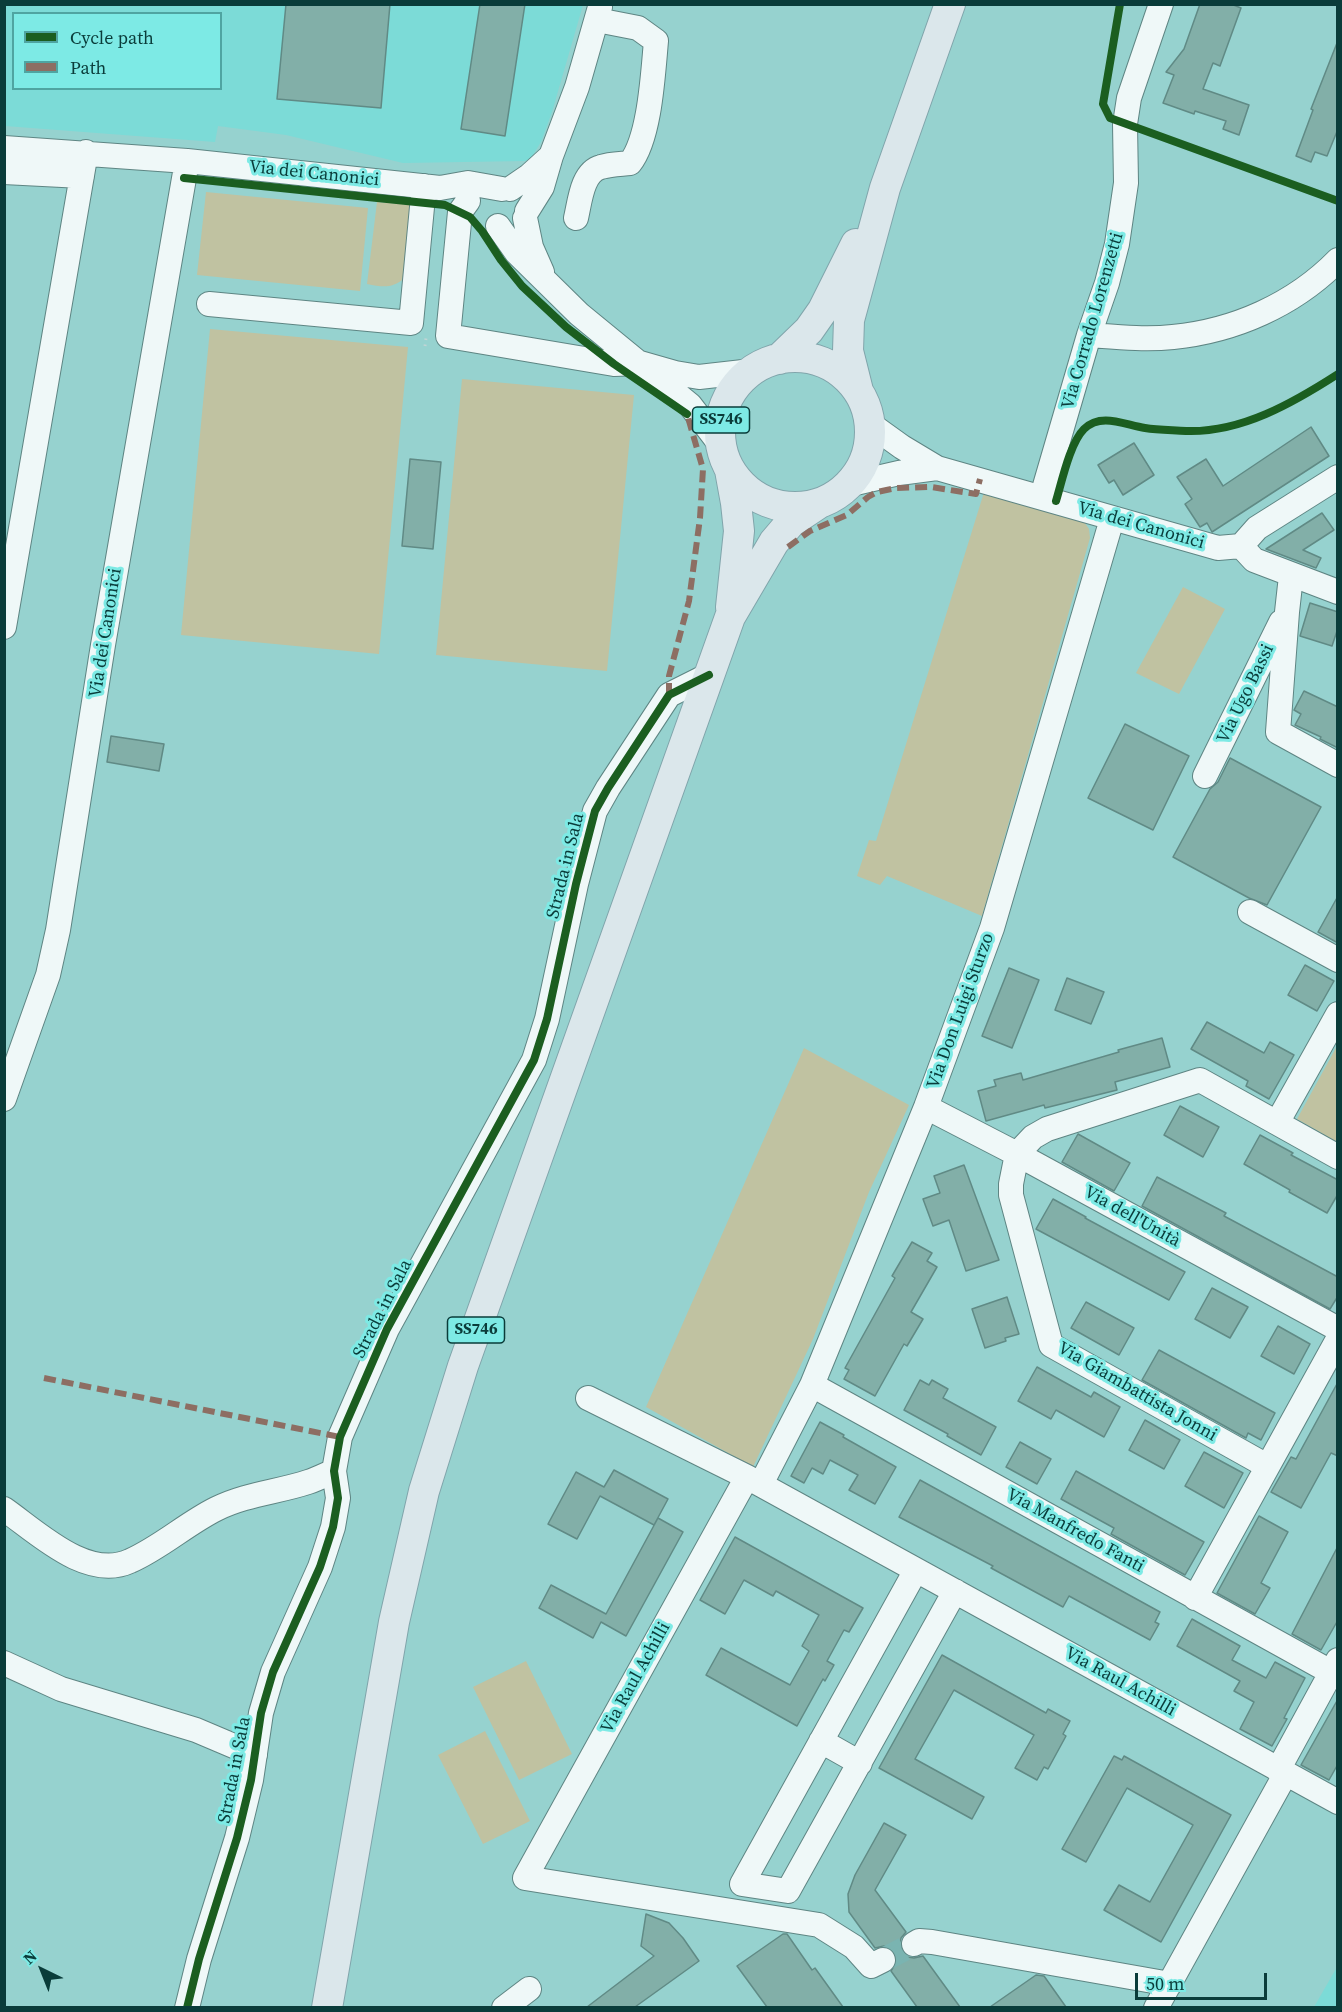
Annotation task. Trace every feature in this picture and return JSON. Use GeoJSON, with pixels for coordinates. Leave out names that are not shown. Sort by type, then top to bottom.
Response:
{"type":"FeatureCollection","features":[{"type":"Feature","properties":{"kind":"main road","name":"SS746"},"geometry":{"type":"LineString","coordinates":[[327,2007],[394,1622],[424,1491],[467,1354],[730,617],[774,542],[791,522],[818,504],[836,496],[851,484],[863,466],[870,445],[870,424],[866,407],[858,391],[848,351],[849,320],[885,188],[950,4]]}},
{"type":"Feature","properties":{"kind":"main road","name":"SS746"},"geometry":{"type":"LineString","coordinates":[[730,617],[739,531],[736,503],[720,423],[726,403],[737,385],[809,330],[823,310],[885,188]]}},
{"type":"Feature","properties":{"kind":"main road","name":"SS746"},"geometry":{"type":"LineString","coordinates":[[765,365],[801,357],[823,362],[843,374],[858,391]]}},
{"type":"Feature","properties":{"kind":"main road","name":"SS746"},"geometry":{"type":"LineString","coordinates":[[725,457],[746,490],[768,503],[793,508],[818,504]]}},
{"type":"Feature","properties":{"kind":"street","name":"Via Corrado Lorenzetti"},"geometry":{"type":"LineString","coordinates":[[1137,71],[1148,4]]}},
{"type":"Feature","properties":{"kind":"street","name":"Via Corrado Lorenzetti"},"geometry":{"type":"LineString","coordinates":[[1042,496],[1089,335],[1107,283],[1123,212],[1126,183],[1125,124],[1129,98],[1161,4]]}},
{"type":"Feature","properties":{"kind":"street"},"geometry":{"type":"LineString","coordinates":[[550,156],[529,176],[490,198],[493,220],[513,228],[520,224],[542,187],[550,156],[577,87],[599,12],[638,28],[656,41],[650,103],[637,155],[630,163],[599,167],[592,171],[585,181],[576,218]]}},
{"type":"Feature","properties":{"kind":"street","name":"Via dei Canonici"},"geometry":{"type":"LineString","coordinates":[[4,148],[86,152],[187,161],[432,187],[468,183],[506,189],[523,196],[531,247],[546,282],[572,321],[640,363],[690,405],[725,457]]}},
{"type":"Feature","properties":{"kind":"street"},"geometry":{"type":"LineString","coordinates":[[4,627],[86,152]]}},
{"type":"Feature","properties":{"kind":"street","name":"Via dei Canonici"},"geometry":{"type":"LineString","coordinates":[[4,1099],[48,975],[58,930],[187,161]]}},
{"type":"Feature","properties":{"kind":"street"},"geometry":{"type":"LineString","coordinates":[[4,172],[82,176]]}},
{"type":"Feature","properties":{"kind":"street"},"geometry":{"type":"LineString","coordinates":[[209,304],[411,323],[432,187]]}},
{"type":"Feature","properties":{"kind":"street","name":"Via dei Canonici"},"geometry":{"type":"LineString","coordinates":[[432,187],[468,201],[493,220],[517,253],[546,282]]}},
{"type":"Feature","properties":{"kind":"street"},"geometry":{"type":"LineString","coordinates":[[468,201],[460,212],[448,336],[614,364],[640,363]]}},
{"type":"Feature","properties":{"kind":"street"},"geometry":{"type":"LineString","coordinates":[[1089,335],[1127,338],[1171,337],[1213,331],[1255,317],[1295,296],[1338,260]]}},
{"type":"Feature","properties":{"kind":"street","name":"Via dei Canonici"},"geometry":{"type":"LineString","coordinates":[[640,363],[699,377],[765,365]]}},
{"type":"Feature","properties":{"kind":"street","name":"Via dei Canonici"},"geometry":{"type":"LineString","coordinates":[[870,424],[937,468],[1042,496],[1112,519],[1218,548],[1241,546]]}},
{"type":"Feature","properties":{"kind":"street","name":"Via dei Canonici"},"geometry":{"type":"LineString","coordinates":[[851,484],[898,473],[937,468]]}},
{"type":"Feature","properties":{"kind":"street"},"geometry":{"type":"LineString","coordinates":[[1338,477],[1257,528],[1241,546],[1254,560],[1338,592]]}},
{"type":"Feature","properties":{"kind":"street","name":"Via Don Luigi Sturzo"},"geometry":{"type":"LineString","coordinates":[[754,1481],[812,1385],[926,1107],[992,928],[1112,519]]}},
{"type":"Feature","properties":{"kind":"street"},"geometry":{"type":"LineString","coordinates":[[1291,576],[1278,732],[1338,765]]}},
{"type":"Feature","properties":{"kind":"street","name":"Via Ugo Bassi"},"geometry":{"type":"LineString","coordinates":[[1205,776],[1287,612]]}},
{"type":"Feature","properties":{"kind":"street","name":"Strada in Sala"},"geometry":{"type":"LineString","coordinates":[[187,2007],[237,1838],[255,1755],[261,1713],[273,1672],[320,1567],[333,1527],[338,1498],[334,1471],[340,1437],[387,1329],[534,1060],[547,1019],[576,884],[595,811],[669,694],[709,675]]}},
{"type":"Feature","properties":{"kind":"street"},"geometry":{"type":"LineString","coordinates":[[1250,912],[1338,960]]}},
{"type":"Feature","properties":{"kind":"street"},"geometry":{"type":"LineString","coordinates":[[1277,1123],[1338,1014]]}},
{"type":"Feature","properties":{"kind":"street"},"geometry":{"type":"LineString","coordinates":[[1017,1154],[1033,1137],[1047,1129],[1200,1080],[1338,1157]]}},
{"type":"Feature","properties":{"kind":"street","name":"Via dell'Unità"},"geometry":{"type":"LineString","coordinates":[[926,1107],[1338,1329]]}},
{"type":"Feature","properties":{"kind":"street","name":"Via Giambattista Jonni"},"geometry":{"type":"LineString","coordinates":[[1017,1154],[1011,1195],[1051,1345],[1267,1466]]}},
{"type":"Feature","properties":{"kind":"street"},"geometry":{"type":"LineString","coordinates":[[1195,1598],[1338,1339]]}},
{"type":"Feature","properties":{"kind":"street","name":"Via Manfredo Fanti"},"geometry":{"type":"LineString","coordinates":[[812,1385],[1195,1598],[1335,1670]]}},
{"type":"Feature","properties":{"kind":"street","name":"Via Raul Achilli"},"geometry":{"type":"LineString","coordinates":[[588,1398],[754,1481],[1338,1802]]}},
{"type":"Feature","properties":{"kind":"street"},"geometry":{"type":"LineString","coordinates":[[4,1509],[63,1551],[88,1563],[109,1567],[129,1562],[215,1509],[242,1497],[308,1482],[334,1471]]}},
{"type":"Feature","properties":{"kind":"street","name":"Via Raul Achilli"},"geometry":{"type":"LineString","coordinates":[[754,1481],[525,1878],[819,1924],[854,1947],[871,1966],[883,1960]]}},
{"type":"Feature","properties":{"kind":"street"},"geometry":{"type":"LineString","coordinates":[[916,1570],[742,1884],[788,1891],[955,1591]]}},
{"type":"Feature","properties":{"kind":"street","name":"Strada in Sala"},"geometry":{"type":"LineString","coordinates":[[4,1663],[61,1689],[196,1730],[255,1755]]}},
{"type":"Feature","properties":{"kind":"street"},"geometry":{"type":"LineString","coordinates":[[1156,2007],[1335,1670]]}},
{"type":"Feature","properties":{"kind":"street"},"geometry":{"type":"LineString","coordinates":[[821,1741],[860,1763]]}},
{"type":"Feature","properties":{"kind":"street"},"geometry":{"type":"LineString","coordinates":[[914,1944],[919,1941],[932,1942],[1170,1984]]}},
{"type":"Feature","properties":{"kind":"street"},"geometry":{"type":"LineString","coordinates":[[504,2007],[529,1989]]}},
{"type":"Feature","properties":{"kind":"shaded area"},"geometry":{"type":"Polygon","coordinates":[[[4,5],[583,5],[541,142],[531,158],[525,161],[403,163],[286,135],[218,126],[215,142],[5,126],[4,5]]]}},
{"type":"Feature","properties":{"kind":"shaded area"},"geometry":{"type":"Polygon","coordinates":[[[1337,1967],[1337,2007],[1314,2007],[1337,1967]]]}},
{"type":"Feature","properties":{"kind":"green space"},"geometry":{"type":"Polygon","coordinates":[[[206,192],[368,208],[360,291],[197,275],[206,192]]]}},
{"type":"Feature","properties":{"kind":"green space"},"geometry":{"type":"Polygon","coordinates":[[[377,202],[415,205],[405,278],[387,286],[367,284],[377,202]]]}},
{"type":"Feature","properties":{"kind":"green space"},"geometry":{"type":"Polygon","coordinates":[[[210,329],[408,347],[379,654],[181,635],[210,329]]]}},
{"type":"Feature","properties":{"kind":"green space"},"geometry":{"type":"Polygon","coordinates":[[[462,379],[634,395],[607,671],[436,655],[462,379]]]}},
{"type":"Feature","properties":{"kind":"green space"},"geometry":{"type":"Polygon","coordinates":[[[985,489],[1083,520],[1089,529],[1090,538],[982,916],[887,876],[880,885],[857,876],[869,840],[876,841],[985,489]]]}},
{"type":"Feature","properties":{"kind":"green space"},"geometry":{"type":"Polygon","coordinates":[[[1183,587],[1225,609],[1179,694],[1136,673],[1183,587]]]}},
{"type":"Feature","properties":{"kind":"green space"},"geometry":{"type":"Polygon","coordinates":[[[1337,1046],[1337,1142],[1297,1119],[1337,1046]]]}},
{"type":"Feature","properties":{"kind":"green space"},"geometry":{"type":"Polygon","coordinates":[[[804,1048],[909,1105],[869,1192],[813,1339],[753,1467],[646,1407],[804,1048]]]}},
{"type":"Feature","properties":{"kind":"green space"},"geometry":{"type":"Polygon","coordinates":[[[526,1661],[572,1754],[519,1780],[473,1687],[526,1661]]]}},
{"type":"Feature","properties":{"kind":"green space"},"geometry":{"type":"Polygon","coordinates":[[[485,1731],[530,1821],[483,1844],[438,1755],[485,1731]]]}},
{"type":"Feature","properties":{"kind":"building"},"geometry":{"type":"Polygon","coordinates":[[[286,4],[390,4],[381,108],[277,99],[286,4]]]}},
{"type":"Feature","properties":{"kind":"building"},"geometry":{"type":"Polygon","coordinates":[[[480,4],[525,4],[505,136],[461,129],[480,4]]]}},
{"type":"Feature","properties":{"kind":"building"},"geometry":{"type":"Polygon","coordinates":[[[1200,4],[1231,4],[1241,8],[1220,66],[1213,63],[1203,89],[1249,105],[1239,135],[1223,129],[1226,121],[1195,111],[1194,114],[1163,103],[1174,75],[1166,72],[1184,49],[1200,4]]]}},
{"type":"Feature","properties":{"kind":"building"},"geometry":{"type":"Polygon","coordinates":[[[1337,43],[1338,129],[1327,156],[1315,152],[1311,162],[1296,156],[1313,110],[1311,109],[1337,43]]]}},
{"type":"Feature","properties":{"kind":"building"},"geometry":{"type":"Polygon","coordinates":[[[1311,427],[1329,456],[1212,532],[1207,523],[1200,527],[1185,504],[1192,499],[1177,477],[1206,459],[1223,486],[1311,427]]]}},
{"type":"Feature","properties":{"kind":"building"},"geometry":{"type":"Polygon","coordinates":[[[1134,443],[1154,475],[1123,495],[1114,480],[1109,483],[1098,465],[1134,443]]]}},
{"type":"Feature","properties":{"kind":"building"},"geometry":{"type":"Polygon","coordinates":[[[410,459],[441,462],[433,549],[402,546],[410,459]]]}},
{"type":"Feature","properties":{"kind":"building"},"geometry":{"type":"Polygon","coordinates":[[[1322,513],[1334,530],[1303,550],[1321,558],[1316,568],[1266,549],[1322,513]]]}},
{"type":"Feature","properties":{"kind":"building"},"geometry":{"type":"Polygon","coordinates":[[[1310,603],[1338,612],[1338,628],[1332,646],[1300,636],[1310,603]]]}},
{"type":"Feature","properties":{"kind":"building"},"geometry":{"type":"Polygon","coordinates":[[[1304,691],[1338,707],[1338,748],[1295,725],[1301,714],[1294,710],[1304,691]]]}},
{"type":"Feature","properties":{"kind":"building"},"geometry":{"type":"Polygon","coordinates":[[[1125,724],[1189,756],[1153,830],[1088,798],[1125,724]]]}},
{"type":"Feature","properties":{"kind":"building"},"geometry":{"type":"Polygon","coordinates":[[[111,736],[164,744],[159,771],[107,762],[111,736]]]}},
{"type":"Feature","properties":{"kind":"building"},"geometry":{"type":"Polygon","coordinates":[[[1230,758],[1321,807],[1267,905],[1249,898],[1173,857],[1210,789],[1218,782],[1230,758]]]}},
{"type":"Feature","properties":{"kind":"building"},"geometry":{"type":"Polygon","coordinates":[[[1338,896],[1338,943],[1318,932],[1338,896]]]}},
{"type":"Feature","properties":{"kind":"building"},"geometry":{"type":"Polygon","coordinates":[[[1305,965],[1334,981],[1317,1011],[1288,995],[1305,965]]]}},
{"type":"Feature","properties":{"kind":"building"},"geometry":{"type":"Polygon","coordinates":[[[1009,968],[1039,980],[1012,1048],[982,1036],[1009,968]]]}},
{"type":"Feature","properties":{"kind":"building"},"geometry":{"type":"Polygon","coordinates":[[[1067,978],[1104,992],[1091,1024],[1055,1010],[1067,978]]]}},
{"type":"Feature","properties":{"kind":"building"},"geometry":{"type":"Polygon","coordinates":[[[1207,1022],[1264,1053],[1270,1042],[1294,1055],[1269,1099],[1246,1086],[1248,1081],[1191,1049],[1207,1022]]]}},
{"type":"Feature","properties":{"kind":"building"},"geometry":{"type":"Polygon","coordinates":[[[1162,1038],[1170,1067],[1115,1082],[1117,1090],[1045,1108],[1044,1105],[986,1121],[978,1091],[996,1086],[994,1080],[1021,1073],[1023,1080],[1162,1038]]]}},
{"type":"Feature","properties":{"kind":"building"},"geometry":{"type":"Polygon","coordinates":[[[1180,1106],[1219,1127],[1203,1157],[1164,1135],[1180,1106]]]}},
{"type":"Feature","properties":{"kind":"building"},"geometry":{"type":"Polygon","coordinates":[[[1078,1134],[1130,1163],[1114,1191],[1062,1162],[1078,1134]]]}},
{"type":"Feature","properties":{"kind":"building"},"geometry":{"type":"Polygon","coordinates":[[[1260,1135],[1293,1153],[1291,1155],[1338,1180],[1338,1194],[1327,1213],[1244,1164],[1260,1135]]]}},
{"type":"Feature","properties":{"kind":"building"},"geometry":{"type":"Polygon","coordinates":[[[964,1165],[999,1260],[966,1271],[949,1220],[933,1226],[923,1199],[940,1193],[934,1176],[964,1165]]]}},
{"type":"Feature","properties":{"kind":"building"},"geometry":{"type":"Polygon","coordinates":[[[1157,1177],[1226,1213],[1224,1216],[1338,1277],[1338,1296],[1330,1309],[1142,1206],[1157,1177]]]}},
{"type":"Feature","properties":{"kind":"building"},"geometry":{"type":"Polygon","coordinates":[[[1053,1199],[1185,1272],[1169,1300],[1036,1229],[1053,1199]]]}},
{"type":"Feature","properties":{"kind":"building"},"geometry":{"type":"Polygon","coordinates":[[[912,1242],[932,1253],[927,1261],[937,1267],[911,1312],[923,1319],[907,1346],[904,1344],[875,1396],[844,1379],[849,1370],[845,1368],[895,1278],[892,1276],[912,1242]]]}},
{"type":"Feature","properties":{"kind":"building"},"geometry":{"type":"Polygon","coordinates":[[[1212,1288],[1248,1307],[1230,1338],[1195,1319],[1212,1288]]]}},
{"type":"Feature","properties":{"kind":"building"},"geometry":{"type":"Polygon","coordinates":[[[1007,1297],[1019,1334],[985,1348],[972,1309],[1007,1297]]]}},
{"type":"Feature","properties":{"kind":"building"},"geometry":{"type":"Polygon","coordinates":[[[1086,1302],[1134,1328],[1119,1355],[1071,1328],[1086,1302]]]}},
{"type":"Feature","properties":{"kind":"building"},"geometry":{"type":"Polygon","coordinates":[[[1278,1326],[1310,1344],[1294,1374],[1261,1356],[1278,1326]]]}},
{"type":"Feature","properties":{"kind":"building"},"geometry":{"type":"Polygon","coordinates":[[[1159,1350],[1275,1413],[1261,1440],[1248,1433],[1246,1438],[1142,1380],[1159,1350]]]}},
{"type":"Feature","properties":{"kind":"building"},"geometry":{"type":"Polygon","coordinates":[[[1037,1367],[1091,1397],[1094,1392],[1120,1407],[1104,1437],[1056,1410],[1051,1419],[1018,1401],[1037,1367]]]}},
{"type":"Feature","properties":{"kind":"building"},"geometry":{"type":"Polygon","coordinates":[[[920,1380],[929,1385],[932,1380],[948,1389],[943,1398],[996,1427],[981,1455],[904,1410],[920,1380]]]}},
{"type":"Feature","properties":{"kind":"building"},"geometry":{"type":"Polygon","coordinates":[[[1338,1382],[1338,1456],[1331,1453],[1301,1508],[1271,1492],[1291,1457],[1296,1459],[1338,1382]]]}},
{"type":"Feature","properties":{"kind":"building"},"geometry":{"type":"Polygon","coordinates":[[[1145,1420],[1180,1440],[1164,1469],[1129,1450],[1145,1420]]]}},
{"type":"Feature","properties":{"kind":"building"},"geometry":{"type":"Polygon","coordinates":[[[820,1422],[896,1467],[875,1504],[849,1490],[858,1475],[830,1460],[823,1474],[812,1468],[804,1483],[791,1476],[820,1422]]]}},
{"type":"Feature","properties":{"kind":"building"},"geometry":{"type":"Polygon","coordinates":[[[1020,1442],[1051,1459],[1037,1484],[1006,1467],[1020,1442]]]}},
{"type":"Feature","properties":{"kind":"building"},"geometry":{"type":"Polygon","coordinates":[[[1204,1452],[1243,1473],[1224,1508],[1185,1486],[1204,1452]]]}},
{"type":"Feature","properties":{"kind":"building"},"geometry":{"type":"Polygon","coordinates":[[[614,1470],[668,1499],[654,1525],[600,1496],[577,1539],[548,1524],[576,1472],[604,1487],[614,1470]]]}},
{"type":"Feature","properties":{"kind":"building"},"geometry":{"type":"Polygon","coordinates":[[[1076,1471],[1204,1542],[1185,1575],[1111,1534],[1114,1528],[1061,1499],[1076,1471]]]}},
{"type":"Feature","properties":{"kind":"building"},"geometry":{"type":"Polygon","coordinates":[[[920,1480],[1160,1612],[1155,1622],[1159,1624],[1150,1640],[1069,1596],[1063,1607],[991,1568],[993,1566],[899,1517],[920,1480]]]}},
{"type":"Feature","properties":{"kind":"building"},"geometry":{"type":"Polygon","coordinates":[[[1259,1516],[1288,1532],[1261,1583],[1270,1588],[1255,1614],[1217,1593],[1259,1516]]]}},
{"type":"Feature","properties":{"kind":"building"},"geometry":{"type":"Polygon","coordinates":[[[658,1518],[683,1532],[626,1636],[601,1622],[593,1638],[539,1608],[551,1585],[606,1614],[658,1518]]]}},
{"type":"Feature","properties":{"kind":"building"},"geometry":{"type":"Polygon","coordinates":[[[735,1537],[863,1608],[849,1632],[844,1630],[827,1661],[834,1665],[825,1681],[823,1679],[797,1726],[706,1675],[721,1648],[790,1685],[809,1651],[802,1646],[819,1615],[776,1591],[773,1596],[744,1580],[725,1614],[700,1600],[735,1537]]]}},
{"type":"Feature","properties":{"kind":"building"},"geometry":{"type":"Polygon","coordinates":[[[1338,1546],[1338,1620],[1321,1650],[1292,1634],[1338,1546]]]}},
{"type":"Feature","properties":{"kind":"building"},"geometry":{"type":"Polygon","coordinates":[[[1192,1619],[1240,1646],[1232,1660],[1266,1678],[1275,1662],[1305,1678],[1272,1746],[1240,1729],[1254,1702],[1234,1691],[1240,1681],[1177,1646],[1192,1619]]]}},
{"type":"Feature","properties":{"kind":"building"},"geometry":{"type":"Polygon","coordinates":[[[942,1655],[1046,1713],[1048,1709],[1070,1721],[1063,1734],[1066,1736],[1048,1769],[1044,1767],[1037,1780],[1015,1768],[1034,1735],[954,1690],[915,1759],[984,1797],[972,1819],[879,1768],[942,1655]]]}},
{"type":"Feature","properties":{"kind":"building"},"geometry":{"type":"Polygon","coordinates":[[[1338,1699],[1338,1764],[1329,1780],[1301,1765],[1338,1699]]]}},
{"type":"Feature","properties":{"kind":"building"},"geometry":{"type":"Polygon","coordinates":[[[1114,1756],[1122,1760],[1124,1756],[1231,1815],[1161,1942],[1104,1910],[1119,1885],[1150,1902],[1193,1825],[1127,1788],[1086,1862],[1062,1849],[1114,1756]]]}},
{"type":"Feature","properties":{"kind":"building"},"geometry":{"type":"Polygon","coordinates":[[[884,1823],[906,1835],[875,1890],[906,1932],[901,1938],[902,1952],[908,1957],[923,1956],[960,2007],[917,2007],[891,1971],[897,1961],[895,1953],[884,1946],[875,1948],[849,1912],[848,1894],[855,1875],[884,1823]]]}},
{"type":"Feature","properties":{"kind":"building"},"geometry":{"type":"Polygon","coordinates":[[[646,1914],[669,1923],[699,1961],[635,2007],[587,2007],[654,1956],[641,1946],[646,1914]]]}},
{"type":"Feature","properties":{"kind":"building"},"geometry":{"type":"Polygon","coordinates":[[[783,1934],[787,1934],[812,1970],[815,1968],[843,2007],[767,2007],[737,1966],[783,1934]]]}},
{"type":"Feature","properties":{"kind":"building"},"geometry":{"type":"Polygon","coordinates":[[[1036,1975],[1044,1976],[1066,2007],[990,2007],[1036,1975]]]}},
{"type":"Feature","properties":{"kind":"tunnel"},"geometry":{"type":"LineString","coordinates":[[883,1960],[914,1944]]}},
{"type":"Feature","properties":{"kind":"marked path"},"geometry":{"type":"LineString","coordinates":[[669,695],[669,676],[689,601],[700,518],[703,469],[687,414],[684,412]]}},
{"type":"Feature","properties":{"kind":"marked path"},"geometry":{"type":"LineString","coordinates":[[788,547],[810,531],[847,515],[877,492],[896,488],[931,487],[976,494],[980,479]]}},
{"type":"Feature","properties":{"kind":"marked path"},"geometry":{"type":"LineString","coordinates":[[44,1378],[340,1437]]}},
{"type":"Feature","properties":{"kind":"cycle path"},"geometry":{"type":"LineString","coordinates":[[1120,4],[1103,104],[1110,118],[1338,201]]}},
{"type":"Feature","properties":{"kind":"cycle path"},"geometry":{"type":"LineString","coordinates":[[184,178],[445,205],[470,217],[522,286],[566,327],[614,364],[687,414]]}},
{"type":"Feature","properties":{"kind":"cycle path"},"geometry":{"type":"LineString","coordinates":[[1056,501],[1075,443],[1084,429],[1091,424],[1105,420],[1145,428],[1186,431],[1227,427],[1285,405],[1338,374]]}},
{"type":"Feature","properties":{"kind":"cycle path"},"geometry":{"type":"LineString","coordinates":[[187,2008],[199,1959],[237,1838],[251,1780],[261,1713],[273,1672],[320,1567],[333,1527],[338,1498],[334,1471],[340,1437],[387,1329],[534,1060],[547,1019],[576,884],[595,811],[669,695],[709,675]]}}]}
